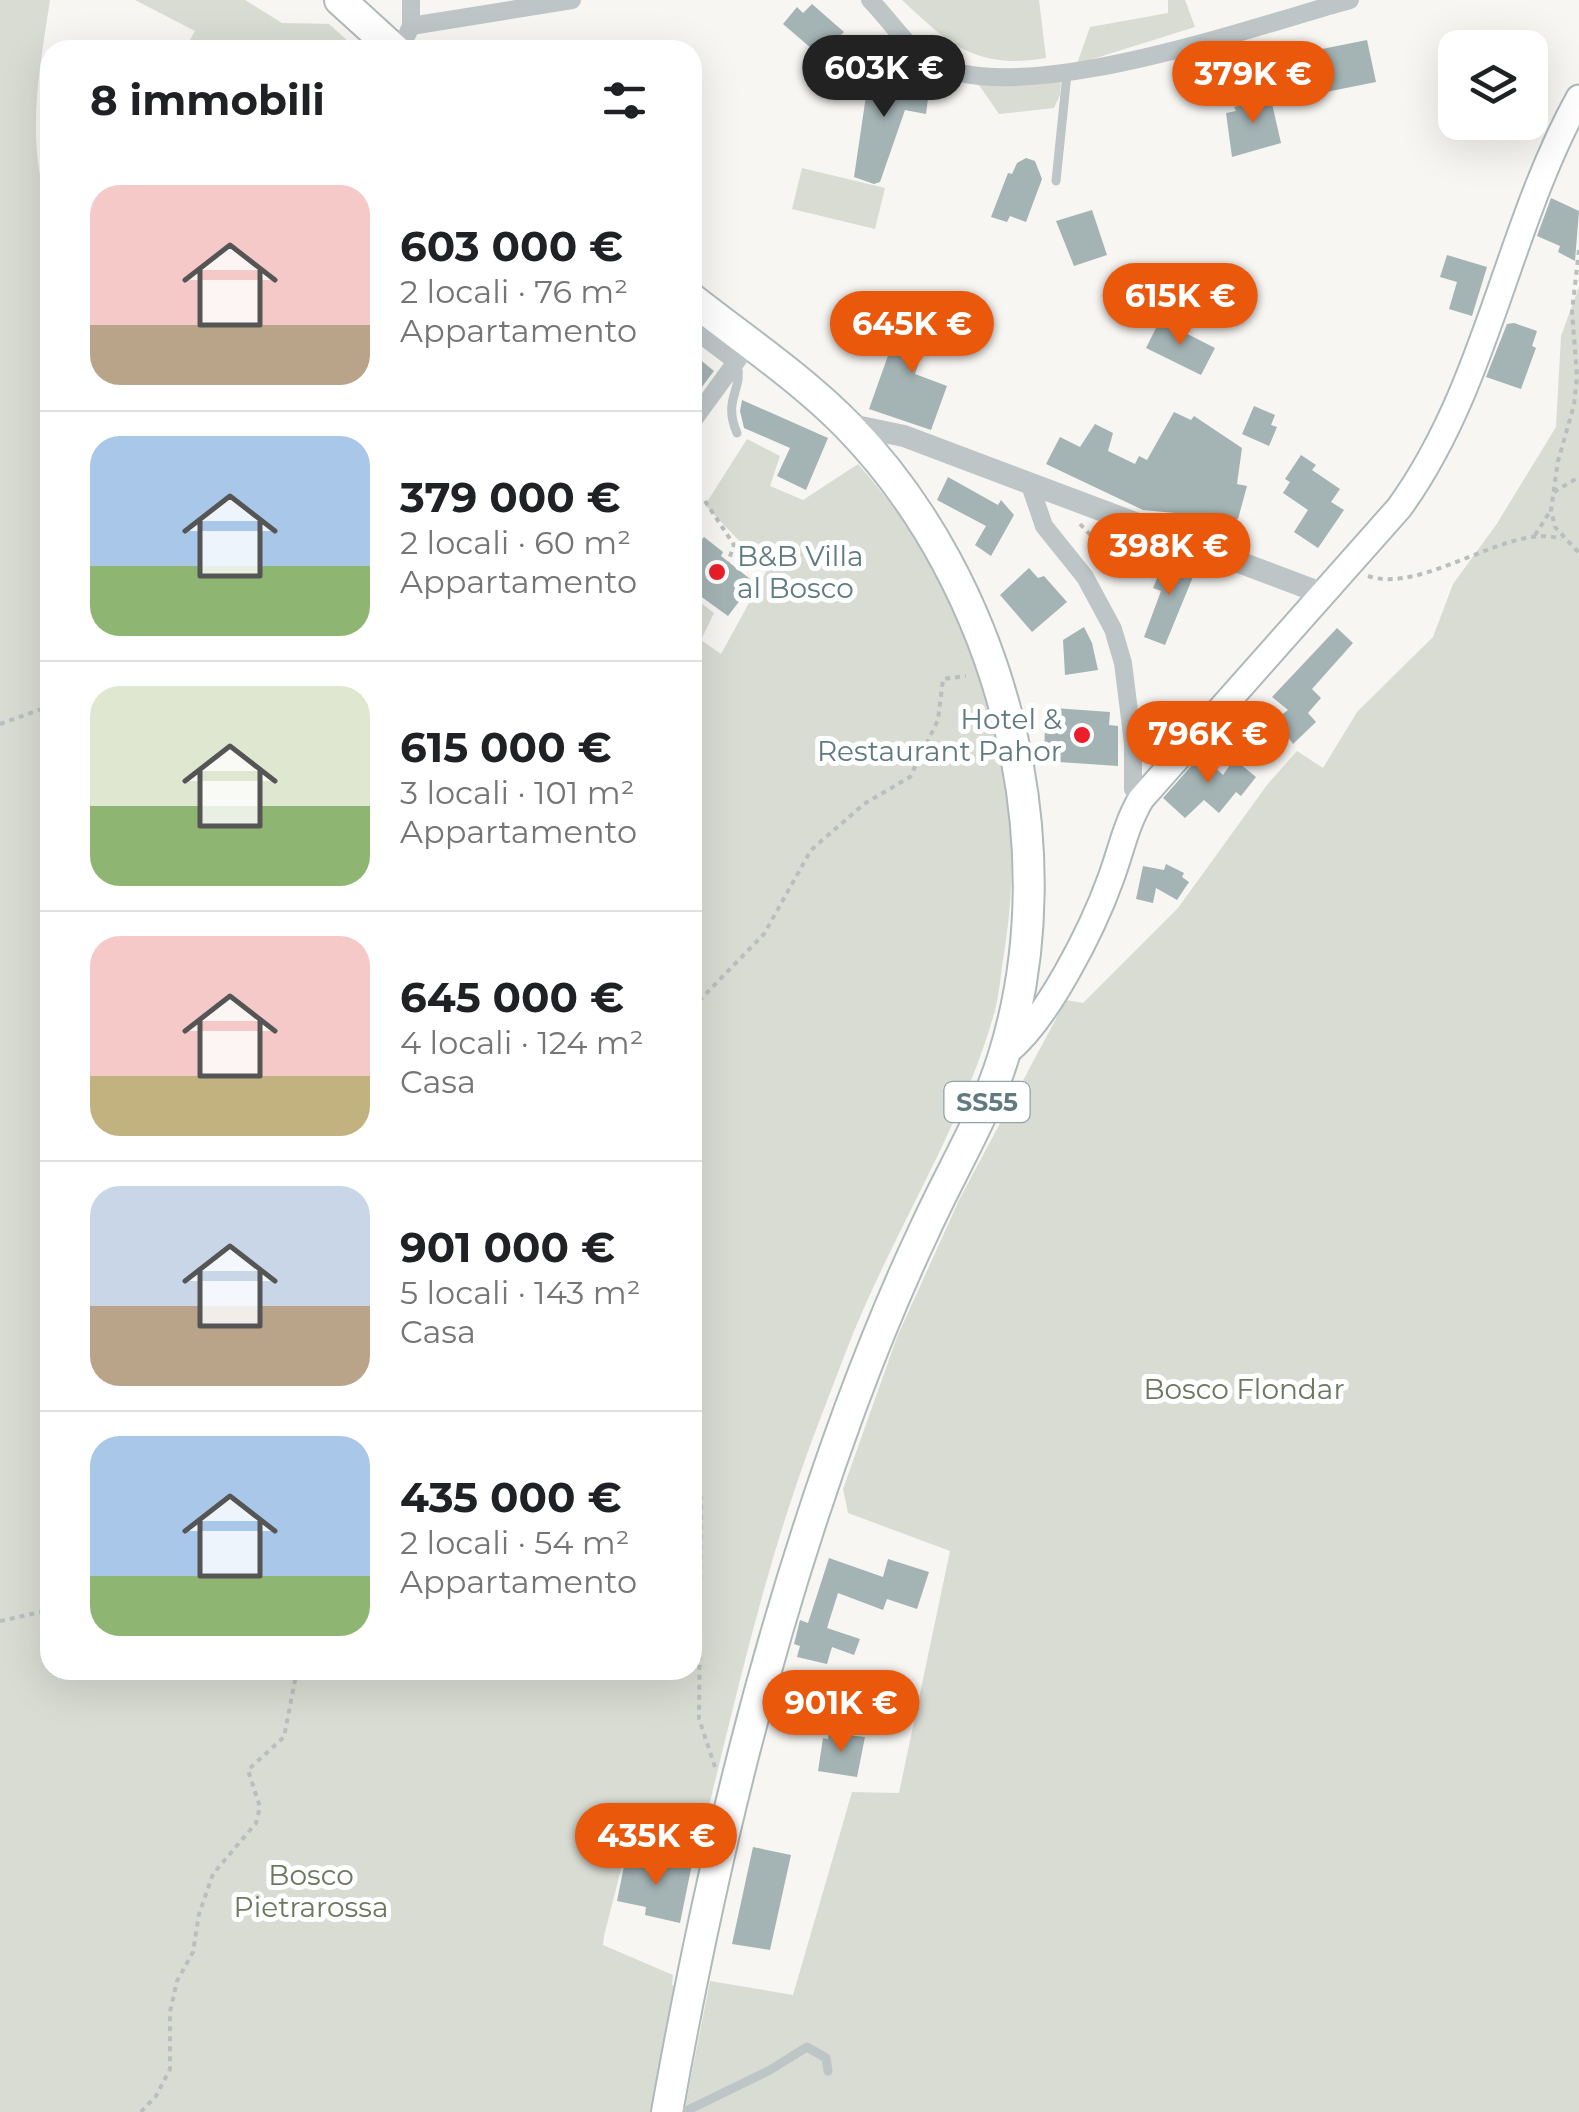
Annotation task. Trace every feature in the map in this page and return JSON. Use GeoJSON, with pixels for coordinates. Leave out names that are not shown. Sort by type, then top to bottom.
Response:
{"type":"FeatureCollection","features":[{"type":"Feature","properties":{"kind":"main road"},"geometry":{"type":"LineString","coordinates":[[340,0],[399,40]]}},
{"type":"Feature","properties":{"kind":"main road"},"geometry":{"type":"LineString","coordinates":[[1004,1054],[1041,1017],[1110,882],[1130,817],[1141,799],[1399,508],[1428,464],[1577,106]]}},
{"type":"Feature","properties":{"kind":"main road","name":"SS55"},"geometry":{"type":"LineString","coordinates":[[667,2112],[733,1784],[794,1570],[852,1402],[924,1230],[971,1140],[1004,1054],[1022,964],[1028,878],[1023,791],[1004,699],[965,600],[938,551],[902,491],[846,424],[743,353],[702,310]]}},
{"type":"Feature","properties":{"kind":"street"},"geometry":{"type":"LineString","coordinates":[[402,40],[411,0]]}},
{"type":"Feature","properties":{"kind":"street"},"geometry":{"type":"LineString","coordinates":[[410,40],[572,0]]}},
{"type":"Feature","properties":{"kind":"street"},"geometry":{"type":"LineString","coordinates":[[870,0],[926,60],[957,73],[1018,78],[1067,74],[1350,0]]}},
{"type":"Feature","properties":{"kind":"street"},"geometry":{"type":"LineString","coordinates":[[702,333],[743,353],[702,408]]}},
{"type":"Feature","properties":{"kind":"street"},"geometry":{"type":"LineString","coordinates":[[846,424],[904,436],[1321,593]]}},
{"type":"Feature","properties":{"kind":"street"},"geometry":{"type":"LineString","coordinates":[[1030,484],[1044,526],[1086,576],[1112,630],[1123,663],[1133,788],[1141,799]]}},
{"type":"Feature","properties":{"kind":"lane"},"geometry":{"type":"LineString","coordinates":[[1056,182],[1067,74]]}},
{"type":"Feature","properties":{"kind":"lane"},"geometry":{"type":"LineString","coordinates":[[737,433],[730,416],[743,353]]}},
{"type":"Feature","properties":{"kind":"lane"},"geometry":{"type":"LineString","coordinates":[[684,2112],[770,2070],[807,2047],[826,2058],[828,2071]]}},
{"type":"Feature","properties":{"kind":"path"},"geometry":{"type":"LineString","coordinates":[[1579,250],[1572,311],[1574,405],[1552,510],[1554,527],[1579,554]]}},
{"type":"Feature","properties":{"kind":"path"},"geometry":{"type":"LineString","coordinates":[[1554,492],[1579,477]]}},
{"type":"Feature","properties":{"kind":"path"},"geometry":{"type":"LineString","coordinates":[[705,501],[734,545],[728,562]]}},
{"type":"Feature","properties":{"kind":"path"},"geometry":{"type":"LineString","coordinates":[[1532,537],[1552,510]]}},
{"type":"Feature","properties":{"kind":"path"},"geometry":{"type":"LineString","coordinates":[[1086,576],[1094,548],[1116,518]]}},
{"type":"Feature","properties":{"kind":"path"},"geometry":{"type":"LineString","coordinates":[[1345,567],[1376,579],[1401,578],[1532,537],[1555,536],[1566,541]]}},
{"type":"Feature","properties":{"kind":"path"},"geometry":{"type":"LineString","coordinates":[[702,998],[764,934],[811,850],[864,804],[910,777],[938,720],[943,679],[995,673]]}},
{"type":"Feature","properties":{"kind":"path"},"geometry":{"type":"LineString","coordinates":[[0,724],[40,710]]}},
{"type":"Feature","properties":{"kind":"path"},"geometry":{"type":"LineString","coordinates":[[0,1621],[40,1612]]}},
{"type":"Feature","properties":{"kind":"path"},"geometry":{"type":"LineString","coordinates":[[141,2112],[170,2070],[170,2012],[177,1981],[193,1952],[198,1914],[213,1874],[256,1823],[260,1807],[248,1770],[284,1737],[295,1680]]}},
{"type":"Feature","properties":{"kind":"path"},"geometry":{"type":"LineString","coordinates":[[699,1680],[699,1718],[714,1767],[733,1784]]}},
{"type":"Feature","properties":{"kind":"green space","name":"Bosco Pietrarossa"},"geometry":{"type":"Polygon","coordinates":[[[0,0],[50,0],[44,40],[40,40],[36,106],[40,172],[40,1680],[702,1680],[702,641],[721,654],[767,570],[705,505],[747,439],[780,456],[770,486],[803,500],[858,464],[900,516],[935,571],[964,629],[986,689],[1002,751],[1010,816],[1011,881],[998,998],[980,1058],[944,1143],[863,1311],[805,1459],[757,1615],[697,1854],[628,1842],[603,1945],[673,1975],[672,1985],[678,1986],[655,2112],[0,2112],[0,0]]]}},
{"type":"Feature","properties":{"kind":"green space"},"geometry":{"type":"Polygon","coordinates":[[[135,0],[245,0],[282,23],[329,24],[347,40],[190,40],[195,31],[135,0]]]}},
{"type":"Feature","properties":{"kind":"green space"},"geometry":{"type":"Polygon","coordinates":[[[902,0],[1039,0],[1046,58],[1022,61],[982,57],[950,41],[902,0]]]}},
{"type":"Feature","properties":{"kind":"green space"},"geometry":{"type":"Polygon","coordinates":[[[1168,0],[1185,0],[1195,27],[1077,64],[1090,27],[1168,13],[1168,0]]]}},
{"type":"Feature","properties":{"kind":"green space"},"geometry":{"type":"Polygon","coordinates":[[[987,77],[1061,79],[1060,95],[1054,108],[999,114],[979,85],[987,77]]]}},
{"type":"Feature","properties":{"kind":"green space"},"geometry":{"type":"Polygon","coordinates":[[[802,168],[885,188],[875,229],[792,209],[802,168]]]}},
{"type":"Feature","properties":{"kind":"green space","name":"Bosco Flondar"},"geometry":{"type":"Polygon","coordinates":[[[1579,287],[1579,2112],[684,2112],[710,1981],[793,1995],[852,1792],[899,1793],[950,1551],[848,1513],[843,1489],[897,1337],[960,1198],[1066,1000],[1083,1003],[1178,908],[1267,785],[1297,751],[1323,768],[1357,712],[1433,637],[1453,584],[1496,525],[1556,427],[1561,336],[1579,287]]]}},
{"type":"Feature","properties":{"kind":"green space","name":"Bosco Pietrarossa"},"geometry":{"type":"Polygon","coordinates":[[[702,604],[714,613],[702,638],[702,604]]]}},
{"type":"Feature","properties":{"kind":"building"},"geometry":{"type":"Polygon","coordinates":[[[812,4],[844,32],[838,38],[850,48],[833,67],[783,24],[797,7],[803,13],[812,4]]]}},
{"type":"Feature","properties":{"kind":"building"},"geometry":{"type":"Polygon","coordinates":[[[1367,40],[1376,82],[1326,92],[1317,50],[1367,40]]]}},
{"type":"Feature","properties":{"kind":"building"},"geometry":{"type":"Polygon","coordinates":[[[870,69],[909,75],[907,88],[929,91],[926,114],[905,110],[880,182],[874,184],[854,177],[870,69]]]}},
{"type":"Feature","properties":{"kind":"building"},"geometry":{"type":"Polygon","coordinates":[[[1270,95],[1281,143],[1232,157],[1226,113],[1236,111],[1234,107],[1244,105],[1243,101],[1270,95]]]}},
{"type":"Feature","properties":{"kind":"building"},"geometry":{"type":"Polygon","coordinates":[[[1026,158],[1035,161],[1042,179],[1026,222],[1010,216],[1007,222],[991,217],[1008,173],[1012,174],[1017,163],[1026,158]]]}},
{"type":"Feature","properties":{"kind":"building"},"geometry":{"type":"Polygon","coordinates":[[[1551,198],[1579,211],[1575,261],[1558,252],[1560,246],[1537,236],[1551,198]]]}},
{"type":"Feature","properties":{"kind":"building"},"geometry":{"type":"Polygon","coordinates":[[[1092,210],[1107,255],[1074,266],[1056,221],[1092,210]]]}},
{"type":"Feature","properties":{"kind":"building"},"geometry":{"type":"Polygon","coordinates":[[[1447,255],[1487,267],[1472,316],[1449,309],[1457,282],[1440,277],[1447,255]]]}},
{"type":"Feature","properties":{"kind":"building"},"geometry":{"type":"Polygon","coordinates":[[[917,319],[963,333],[959,348],[927,338],[915,374],[947,386],[931,430],[869,409],[900,322],[914,327],[917,319]]]}},
{"type":"Feature","properties":{"kind":"building"},"geometry":{"type":"Polygon","coordinates":[[[1160,320],[1215,348],[1201,375],[1146,348],[1160,320]]]}},
{"type":"Feature","properties":{"kind":"building"},"geometry":{"type":"Polygon","coordinates":[[[1507,324],[1537,331],[1532,346],[1536,348],[1521,389],[1486,377],[1507,324]]]}},
{"type":"Feature","properties":{"kind":"building"},"geometry":{"type":"Polygon","coordinates":[[[702,361],[714,371],[702,387],[702,361]]]}},
{"type":"Feature","properties":{"kind":"building"},"geometry":{"type":"Polygon","coordinates":[[[742,400],[828,438],[806,490],[777,476],[790,448],[744,428],[742,400]]]}},
{"type":"Feature","properties":{"kind":"building"},"geometry":{"type":"Polygon","coordinates":[[[1254,406],[1275,415],[1271,425],[1277,427],[1269,446],[1242,434],[1254,406]]]}},
{"type":"Feature","properties":{"kind":"building"},"geometry":{"type":"Polygon","coordinates":[[[1174,412],[1191,420],[1194,416],[1242,448],[1237,484],[1247,486],[1238,519],[1143,510],[1046,464],[1060,437],[1080,447],[1095,424],[1113,433],[1108,451],[1135,464],[1139,456],[1147,460],[1174,412]]]}},
{"type":"Feature","properties":{"kind":"building"},"geometry":{"type":"Polygon","coordinates":[[[1301,455],[1316,465],[1312,470],[1340,489],[1331,502],[1344,510],[1318,548],[1294,532],[1308,510],[1283,493],[1290,482],[1285,479],[1301,455]]]}},
{"type":"Feature","properties":{"kind":"building"},"geometry":{"type":"Polygon","coordinates":[[[948,477],[998,505],[1001,500],[1014,515],[991,556],[975,545],[986,526],[937,500],[948,477]]]}},
{"type":"Feature","properties":{"kind":"building","name":"B&B Villa al Bosco"},"geometry":{"type":"Polygon","coordinates":[[[704,537],[723,552],[721,556],[754,582],[728,616],[702,597],[704,537]]]}},
{"type":"Feature","properties":{"kind":"building"},"geometry":{"type":"Polygon","coordinates":[[[1167,555],[1197,567],[1165,645],[1144,637],[1161,591],[1153,588],[1167,555]]]}},
{"type":"Feature","properties":{"kind":"building"},"geometry":{"type":"Polygon","coordinates":[[[1029,568],[1038,578],[1044,576],[1067,602],[1032,632],[1000,595],[1029,568]]]}},
{"type":"Feature","properties":{"kind":"building"},"geometry":{"type":"Polygon","coordinates":[[[1084,627],[1098,670],[1065,675],[1063,640],[1084,627]]]}},
{"type":"Feature","properties":{"kind":"building"},"geometry":{"type":"Polygon","coordinates":[[[1337,628],[1353,643],[1312,689],[1321,698],[1308,713],[1316,722],[1293,744],[1286,734],[1281,738],[1269,724],[1288,710],[1272,697],[1337,628]]]}},
{"type":"Feature","properties":{"kind":"building","name":"Hotel & Restaurant Pahor"},"geometry":{"type":"Polygon","coordinates":[[[1054,708],[1110,712],[1109,725],[1118,726],[1118,766],[1044,761],[1045,722],[1054,723],[1054,708]]]}},
{"type":"Feature","properties":{"kind":"building"},"geometry":{"type":"Polygon","coordinates":[[[1201,755],[1223,775],[1234,759],[1256,777],[1241,796],[1236,792],[1219,813],[1204,800],[1185,818],[1163,798],[1201,755]]]}},
{"type":"Feature","properties":{"kind":"building"},"geometry":{"type":"Polygon","coordinates":[[[1166,864],[1184,873],[1182,877],[1189,882],[1177,900],[1156,888],[1153,903],[1136,899],[1143,866],[1164,870],[1166,864]]]}},
{"type":"Feature","properties":{"kind":"building"},"geometry":{"type":"Polygon","coordinates":[[[829,1558],[883,1577],[888,1559],[929,1572],[917,1609],[887,1599],[883,1610],[838,1593],[827,1628],[860,1639],[854,1655],[832,1647],[827,1664],[797,1657],[800,1646],[794,1644],[800,1620],[808,1623],[829,1558]]]}},
{"type":"Feature","properties":{"kind":"building"},"geometry":{"type":"Polygon","coordinates":[[[829,1733],[865,1737],[857,1777],[818,1771],[823,1738],[828,1739],[829,1733]]]}},
{"type":"Feature","properties":{"kind":"building"},"geometry":{"type":"Polygon","coordinates":[[[753,1847],[791,1855],[770,1950],[732,1944],[753,1847]]]}},
{"type":"Feature","properties":{"kind":"building"},"geometry":{"type":"Polygon","coordinates":[[[656,1857],[692,1864],[680,1923],[645,1915],[646,1907],[617,1901],[625,1861],[654,1866],[656,1857]]]}},
{"type":"Feature","properties":{"kind":"place","name":"B&B Villa al Bosco"},"geometry":{"type":"Point","coordinates":[717,572]}},
{"type":"Feature","properties":{"kind":"place","name":"Hotel & Restaurant Pahor"},"geometry":{"type":"Point","coordinates":[1082,735]}}]}
